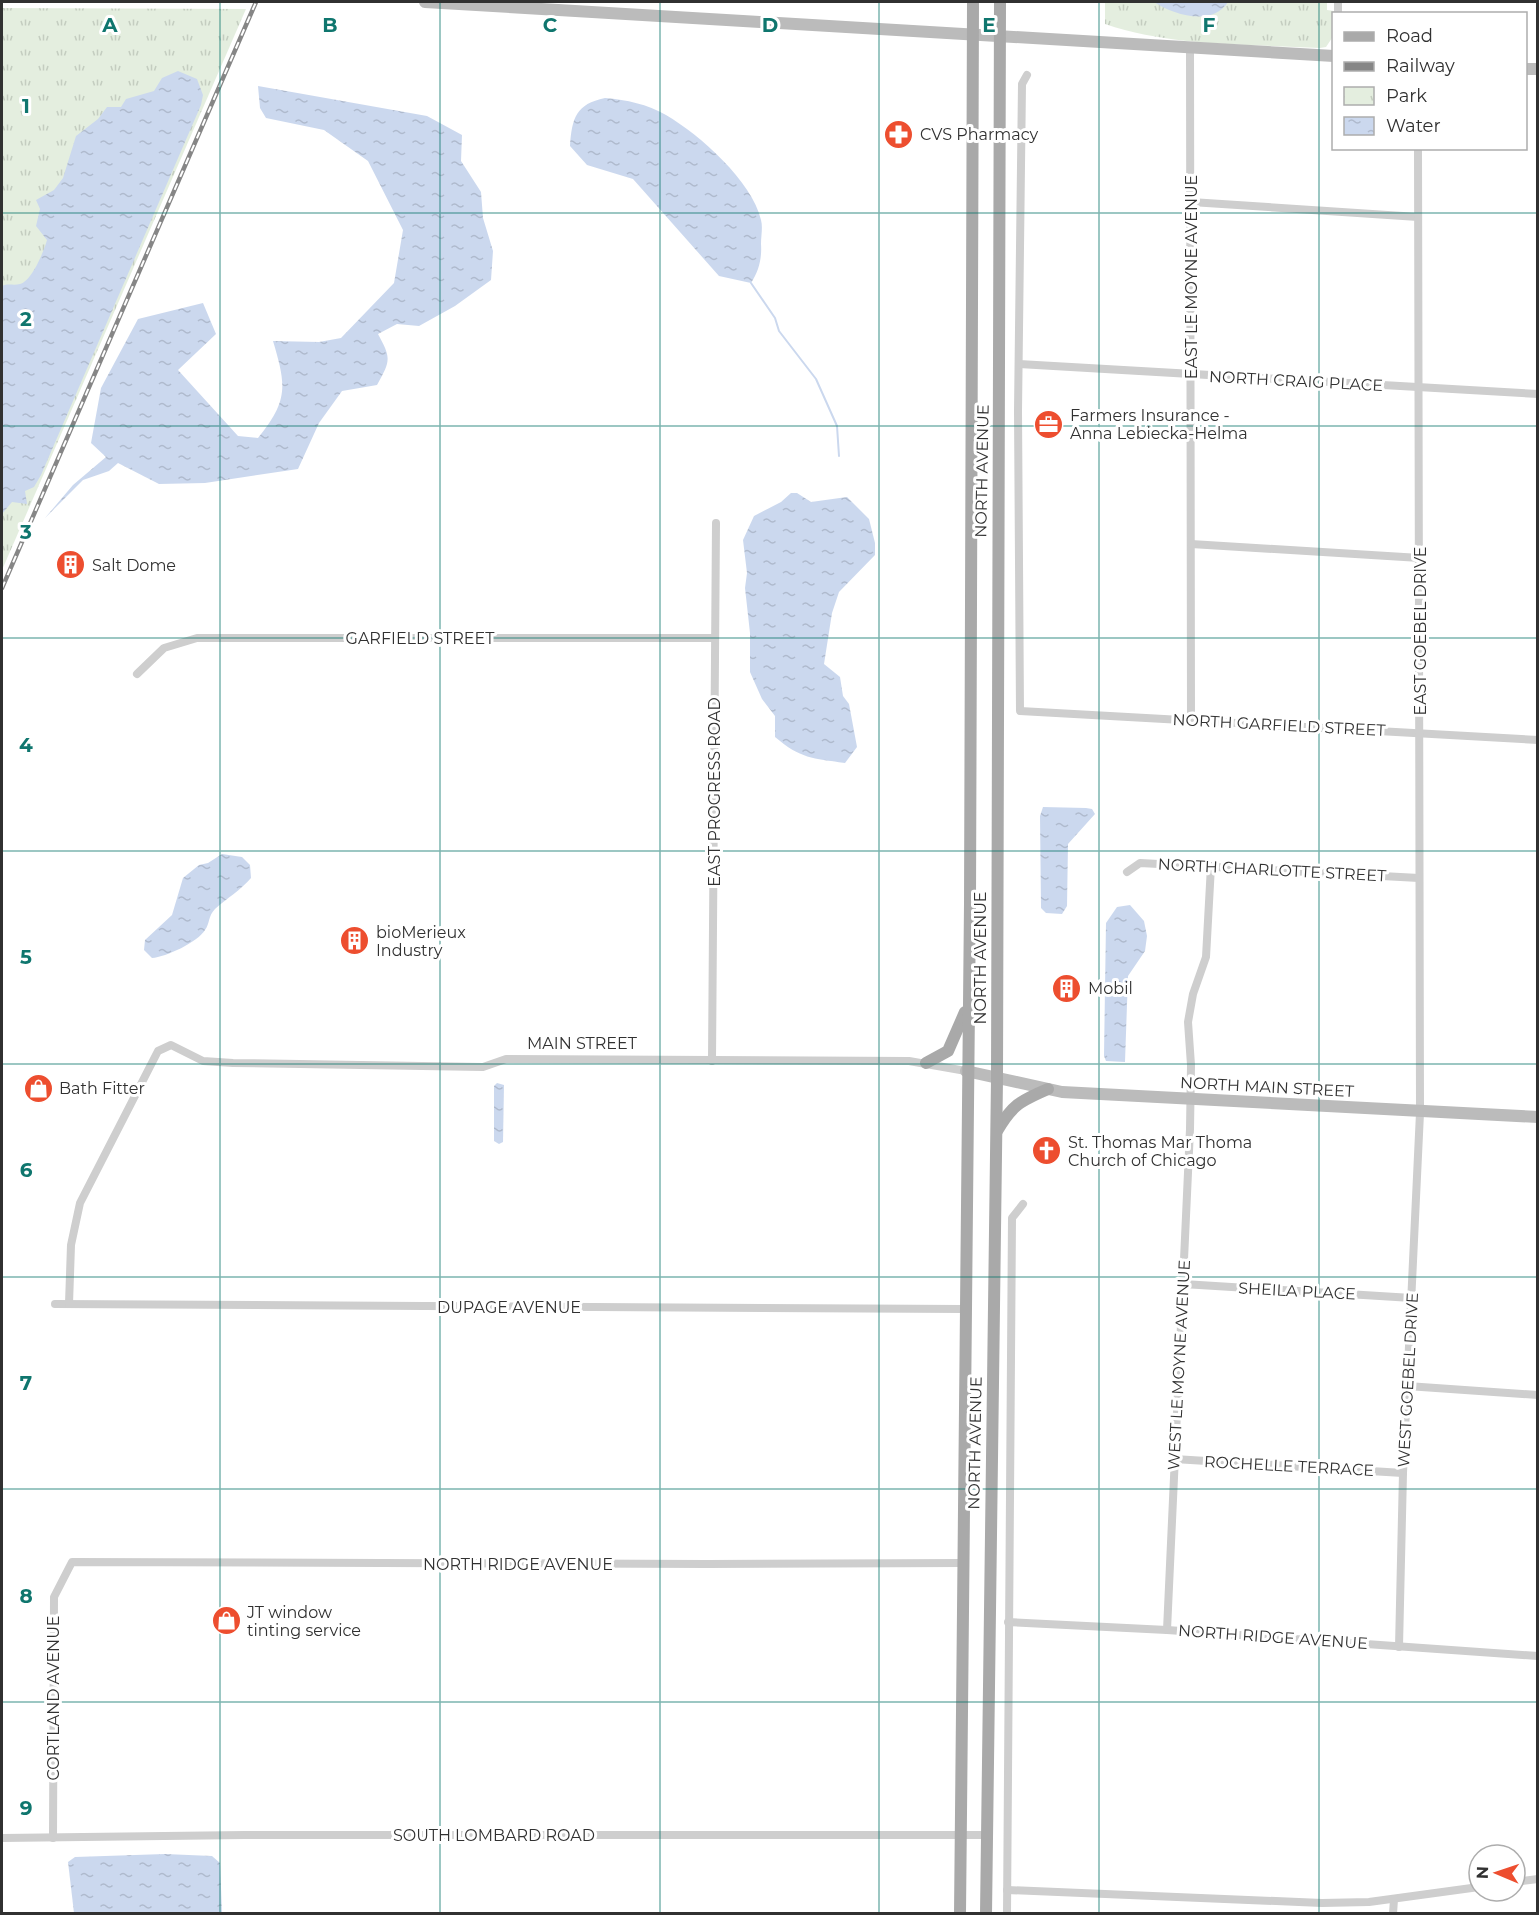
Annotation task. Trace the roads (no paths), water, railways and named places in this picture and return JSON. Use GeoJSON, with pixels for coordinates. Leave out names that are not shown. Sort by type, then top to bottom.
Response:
{"type":"FeatureCollection","features":[{"type":"Feature","properties":{"kind":"main road","name":"NORTH AVENUE"},"geometry":{"type":"LineString","coordinates":[[960,1914],[968,1005],[973,2]]}},
{"type":"Feature","properties":{"kind":"main road","name":"NORTH AVENUE"},"geometry":{"type":"LineString","coordinates":[[986,1914],[997,1079],[1000,2]]}},
{"type":"Feature","properties":{"kind":"main road"},"geometry":{"type":"LineString","coordinates":[[926,1063],[948,1051],[968,1005]]}},
{"type":"Feature","properties":{"kind":"main road"},"geometry":{"type":"LineString","coordinates":[[996,1132],[1010,1108],[1023,1099],[1048,1089]]}},
{"type":"Feature","properties":{"kind":"street"},"geometry":{"type":"LineString","coordinates":[[425,2],[466,2],[1190,49],[1332,56]]}},
{"type":"Feature","properties":{"kind":"street","name":"EAST LE MOYNE AVENUE"},"geometry":{"type":"LineString","coordinates":[[1190,49],[1191,721]]}},
{"type":"Feature","properties":{"kind":"street"},"geometry":{"type":"LineString","coordinates":[[1019,364],[1022,84],[1027,75]]}},
{"type":"Feature","properties":{"kind":"street","name":"EAST GOEBEL DRIVE"},"geometry":{"type":"LineString","coordinates":[[1418,150],[1420,1113]]}},
{"type":"Feature","properties":{"kind":"street"},"geometry":{"type":"LineString","coordinates":[[1191,202],[1418,217]]}},
{"type":"Feature","properties":{"kind":"street","name":"NORTH CRAIG PLACE"},"geometry":{"type":"LineString","coordinates":[[1019,364],[1538,394]]}},
{"type":"Feature","properties":{"kind":"street","name":"NORTH GARFIELD STREET"},"geometry":{"type":"LineString","coordinates":[[1019,364],[1020,711],[1538,740]]}},
{"type":"Feature","properties":{"kind":"street","name":"EAST PROGRESS ROAD"},"geometry":{"type":"LineString","coordinates":[[712,1061],[716,523]]}},
{"type":"Feature","properties":{"kind":"street"},"geometry":{"type":"LineString","coordinates":[[1191,544],[1420,558]]}},
{"type":"Feature","properties":{"kind":"street","name":"GARFIELD STREET"},"geometry":{"type":"LineString","coordinates":[[136,674],[164,648],[197,638],[715,638]]}},
{"type":"Feature","properties":{"kind":"street","name":"NORTH CHARLOTTE STREET"},"geometry":{"type":"LineString","coordinates":[[1127,872],[1140,863],[1419,878]]}},
{"type":"Feature","properties":{"kind":"street"},"geometry":{"type":"LineString","coordinates":[[1191,1099],[1188,1022],[1193,994],[1206,957],[1211,866]]}},
{"type":"Feature","properties":{"kind":"street","name":"MAIN STREET"},"geometry":{"type":"LineString","coordinates":[[69,1304],[71,1245],[80,1203],[158,1051],[171,1045],[203,1061],[233,1063],[483,1067],[506,1059],[909,1061],[997,1079]]}},
{"type":"Feature","properties":{"kind":"street","name":"NORTH MAIN STREET"},"geometry":{"type":"LineString","coordinates":[[997,1079],[1048,1089],[1420,1113],[1538,1117]]}},
{"type":"Feature","properties":{"kind":"street","name":"WEST LE MOYNE AVENUE"},"geometry":{"type":"LineString","coordinates":[[1167,1630],[1191,1099]]}},
{"type":"Feature","properties":{"kind":"street","name":"WEST GOEBEL DRIVE"},"geometry":{"type":"LineString","coordinates":[[1399,1647],[1403,1473],[1420,1113]]}},
{"type":"Feature","properties":{"kind":"street"},"geometry":{"type":"LineString","coordinates":[[1007,1914],[1012,1218],[1023,1204]]}},
{"type":"Feature","properties":{"kind":"street","name":"SHEILA PLACE"},"geometry":{"type":"LineString","coordinates":[[1183,1284],[1412,1298]]}},
{"type":"Feature","properties":{"kind":"street","name":"DUPAGE AVENUE"},"geometry":{"type":"LineString","coordinates":[[54,1304],[964,1309]]}},
{"type":"Feature","properties":{"kind":"street"},"geometry":{"type":"LineString","coordinates":[[1407,1386],[1538,1395]]}},
{"type":"Feature","properties":{"kind":"street","name":"ROCHELLE TERRACE"},"geometry":{"type":"LineString","coordinates":[[1174,1459],[1403,1473]]}},
{"type":"Feature","properties":{"kind":"street","name":"NORTH RIDGE AVENUE"},"geometry":{"type":"LineString","coordinates":[[72,1562],[963,1563]]}},
{"type":"Feature","properties":{"kind":"street","name":"CORTLAND AVENUE"},"geometry":{"type":"LineString","coordinates":[[53,1838],[54,1597],[72,1562]]}},
{"type":"Feature","properties":{"kind":"street","name":"NORTH RIDGE AVENUE"},"geometry":{"type":"LineString","coordinates":[[1008,1622],[1167,1630],[1538,1656]]}},
{"type":"Feature","properties":{"kind":"street","name":"SOUTH LOMBARD ROAD"},"geometry":{"type":"LineString","coordinates":[[2,1838],[246,1835],[986,1835]]}},
{"type":"Feature","properties":{"kind":"street"},"geometry":{"type":"LineString","coordinates":[[1007,1890],[1322,1903],[1394,1899],[1467,1889]]}},
{"type":"Feature","properties":{"kind":"street"},"geometry":{"type":"LineString","coordinates":[[1393,1914],[1394,1899]]}},
{"type":"Feature","properties":{"kind":"water"},"geometry":{"type":"Polygon","coordinates":[[[1154,2],[1228,2],[1221,10],[1212,14],[1192,16],[1172,11],[1154,2]]]}},
{"type":"Feature","properties":{"kind":"water"},"geometry":{"type":"Polygon","coordinates":[[[178,71],[197,79],[203,95],[201,105],[41,475],[34,487],[25,491],[27,504],[12,502],[2,514],[2,286],[18,285],[24,282],[33,272],[43,251],[47,240],[36,226],[40,209],[36,200],[54,190],[63,178],[76,136],[98,119],[107,107],[121,107],[126,99],[154,91],[162,78],[178,71]]]}},
{"type":"Feature","properties":{"kind":"water"},"geometry":{"type":"Polygon","coordinates":[[[258,86],[427,116],[462,135],[461,161],[481,192],[483,218],[493,251],[491,280],[455,306],[419,326],[397,324],[378,334],[388,359],[377,385],[342,391],[319,423],[298,469],[205,483],[159,484],[118,463],[109,471],[83,480],[45,518],[73,485],[106,457],[91,443],[101,388],[138,319],[203,303],[216,334],[178,370],[238,436],[258,438],[275,413],[282,392],[280,369],[273,341],[319,342],[341,338],[394,283],[403,230],[368,161],[324,130],[266,118],[260,108],[258,86]]]}},
{"type":"Feature","properties":{"kind":"water"},"geometry":{"type":"Polygon","coordinates":[[[605,98],[637,103],[666,115],[694,134],[736,175],[756,205],[762,223],[760,259],[751,283],[719,276],[633,179],[587,165],[570,146],[572,128],[577,114],[588,104],[605,98]]]}},
{"type":"Feature","properties":{"kind":"water"},"geometry":{"type":"Polygon","coordinates":[[[791,493],[797,493],[811,502],[847,497],[869,519],[875,543],[875,555],[839,592],[832,613],[824,664],[840,677],[843,696],[849,704],[857,747],[845,763],[800,754],[775,737],[775,716],[762,699],[750,672],[750,633],[745,588],[747,573],[743,540],[754,516],[781,502],[791,493]]]}},
{"type":"Feature","properties":{"kind":"water"},"geometry":{"type":"Polygon","coordinates":[[[1043,807],[1086,808],[1092,809],[1095,814],[1068,844],[1067,906],[1062,914],[1046,913],[1041,908],[1040,816],[1043,807]]]}},
{"type":"Feature","properties":{"kind":"water"},"geometry":{"type":"Polygon","coordinates":[[[222,854],[242,857],[250,865],[251,878],[215,909],[201,935],[173,952],[152,958],[144,950],[145,940],[172,915],[183,878],[199,865],[208,863],[222,854]]]}},
{"type":"Feature","properties":{"kind":"water"},"geometry":{"type":"Polygon","coordinates":[[[1130,905],[1144,921],[1147,936],[1145,951],[1128,976],[1125,1062],[1106,1061],[1104,1056],[1106,923],[1117,907],[1130,905]]]}},
{"type":"Feature","properties":{"kind":"water"},"geometry":{"type":"Polygon","coordinates":[[[497,1083],[504,1085],[503,1142],[499,1144],[494,1141],[494,1086],[497,1083]]]}},
{"type":"Feature","properties":{"kind":"water"},"geometry":{"type":"Polygon","coordinates":[[[165,1854],[212,1856],[220,1863],[222,1913],[74,1913],[68,1862],[75,1857],[165,1854]]]}},
{"type":"Feature","properties":{"kind":"waterway"},"geometry":{"type":"LineString","coordinates":[[751,283],[775,318],[779,331],[816,379],[837,426],[839,456]]}},
{"type":"Feature","properties":{"kind":"railway"},"geometry":{"type":"LineString","coordinates":[[2,588],[256,2]]}},
{"type":"Feature","properties":{"kind":"place","name":"CVS Pharmacy"},"geometry":{"type":"Point","coordinates":[899,134]}},
{"type":"Feature","properties":{"kind":"place","name":"Farmers Insurance - Anna Lebiecka-Helma"},"geometry":{"type":"Point","coordinates":[1049,424]}},
{"type":"Feature","properties":{"kind":"place","name":"Salt Dome"},"geometry":{"type":"Point","coordinates":[71,565]}},
{"type":"Feature","properties":{"kind":"place","name":"bioMerieux Industry"},"geometry":{"type":"Point","coordinates":[355,941]}},
{"type":"Feature","properties":{"kind":"place","name":"Mobil"},"geometry":{"type":"Point","coordinates":[1067,988]}},
{"type":"Feature","properties":{"kind":"place","name":"Bath Fitter"},"geometry":{"type":"Point","coordinates":[38,1088]}},
{"type":"Feature","properties":{"kind":"place","name":"St. Thomas Mar Thoma Church of Chicago"},"geometry":{"type":"Point","coordinates":[1047,1151]}},
{"type":"Feature","properties":{"kind":"place","name":"JT window tinting service"},"geometry":{"type":"Point","coordinates":[226,1621]}}]}
